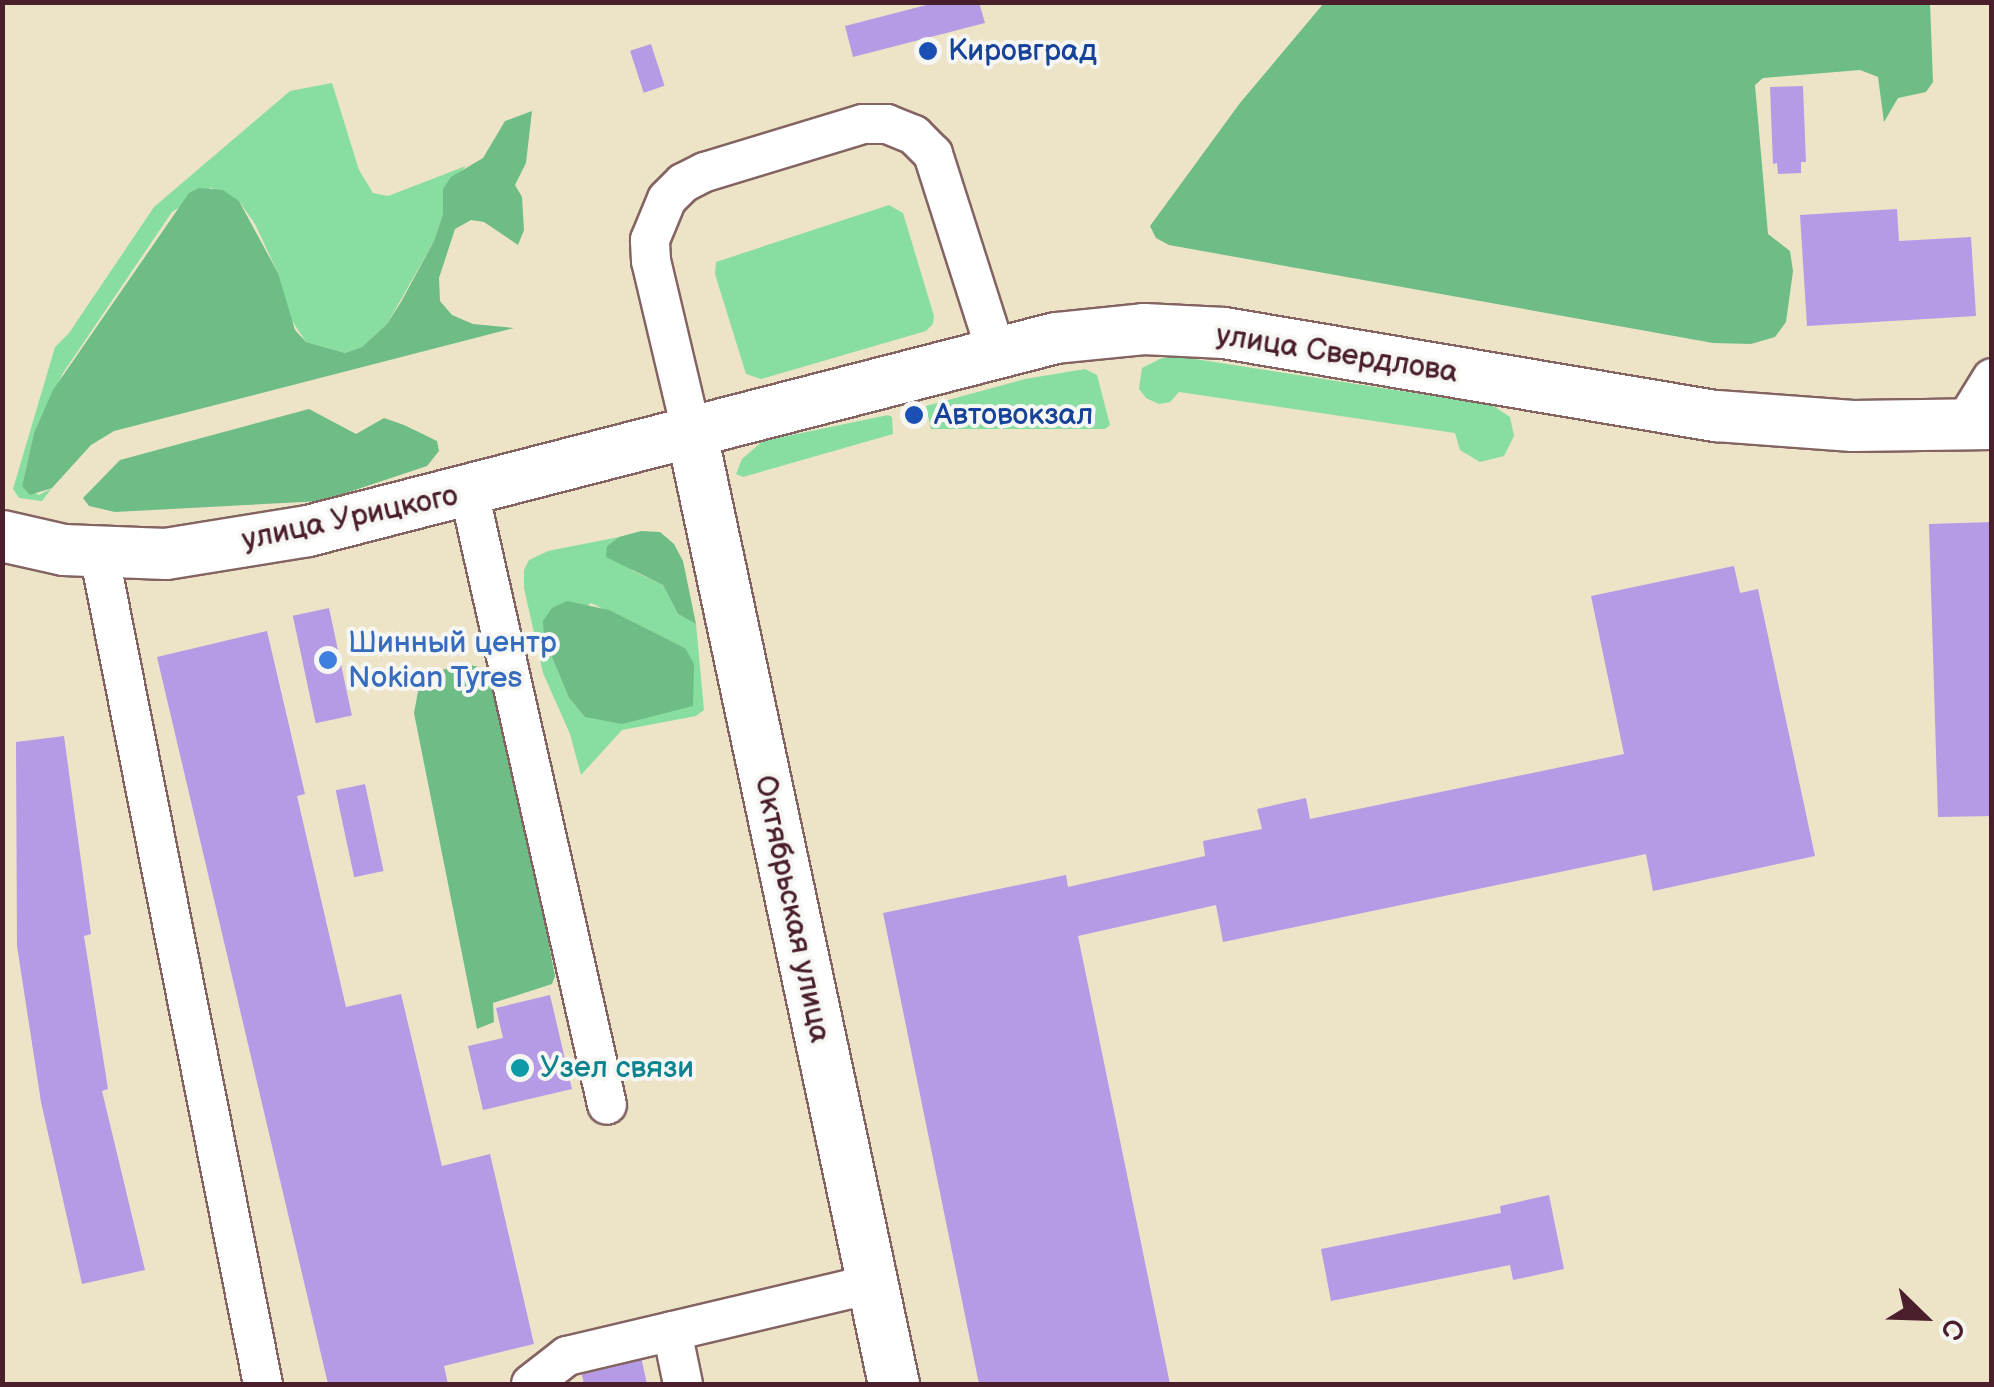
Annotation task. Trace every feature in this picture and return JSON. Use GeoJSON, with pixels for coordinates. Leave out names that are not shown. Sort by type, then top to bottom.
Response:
{"type":"FeatureCollection","features":[{"type":"Feature","properties":{"kind":"main road","name":"улица Свердлова"},"geometry":{"type":"LineString","coordinates":[[692,434],[1056,338],[1109,331],[1184,330],[1717,416],[1800,424],[1977,424]]}},
{"type":"Feature","properties":{"kind":"main road","name":"улица Урицкого"},"geometry":{"type":"LineString","coordinates":[[2,536],[99,553],[166,554],[259,540],[469,492],[692,434]]}},
{"type":"Feature","properties":{"kind":"main road","name":"Октябрьская улица"},"geometry":{"type":"LineString","coordinates":[[692,434],[894,1384]]}},
{"type":"Feature","properties":{"kind":"street"},"geometry":{"type":"LineString","coordinates":[[692,434],[651,261],[650,240],[667,200],[683,182],[705,172],[863,124],[887,124],[914,135],[933,154],[997,354]]}},
{"type":"Feature","properties":{"kind":"street"},"geometry":{"type":"LineString","coordinates":[[1977,424],[1992,378]]}},
{"type":"Feature","properties":{"kind":"street"},"geometry":{"type":"LineString","coordinates":[[469,492],[607,1105]]}},
{"type":"Feature","properties":{"kind":"street"},"geometry":{"type":"LineString","coordinates":[[99,553],[263,1384]]}},
{"type":"Feature","properties":{"kind":"street"},"geometry":{"type":"LineString","coordinates":[[531,1384],[567,1356],[872,1284]]}},
{"type":"Feature","properties":{"kind":"street"},"geometry":{"type":"LineString","coordinates":[[672,1330],[683,1384]]}},
{"type":"Feature","properties":{"kind":"green space"},"geometry":{"type":"Polygon","coordinates":[[[1324,3],[1930,3],[1933,82],[1926,92],[1898,98],[1884,122],[1878,77],[1860,70],[1763,78],[1755,85],[1768,234],[1790,251],[1793,271],[1786,322],[1775,337],[1751,344],[1713,343],[1169,245],[1156,238],[1150,226],[1240,103],[1324,3]]]}},
{"type":"Feature","properties":{"kind":"green space"},"geometry":{"type":"Polygon","coordinates":[[[332,83],[359,170],[373,193],[388,196],[466,166],[444,189],[443,214],[434,241],[387,324],[362,347],[345,353],[306,342],[287,313],[278,273],[255,224],[239,201],[211,188],[172,212],[63,373],[34,433],[22,486],[39,495],[52,488],[42,501],[19,498],[13,489],[55,347],[69,333],[154,207],[290,91],[332,83]]]}},
{"type":"Feature","properties":{"kind":"green space"},"geometry":{"type":"Polygon","coordinates":[[[532,111],[526,163],[515,185],[522,197],[524,230],[518,245],[484,222],[471,220],[455,229],[439,278],[440,301],[452,315],[473,324],[514,328],[114,431],[91,445],[52,488],[30,495],[22,486],[34,433],[53,390],[189,193],[199,188],[223,190],[239,201],[278,273],[295,330],[306,342],[345,353],[362,347],[387,324],[401,302],[434,241],[443,214],[443,189],[451,177],[483,158],[505,121],[532,111]]]}},
{"type":"Feature","properties":{"kind":"green space"},"geometry":{"type":"Polygon","coordinates":[[[889,205],[903,213],[934,316],[933,324],[926,331],[761,379],[746,374],[715,274],[716,262],[889,205]]]}},
{"type":"Feature","properties":{"kind":"green space"},"geometry":{"type":"Polygon","coordinates":[[[1182,357],[1492,405],[1510,417],[1514,436],[1504,456],[1480,462],[1460,450],[1455,433],[1179,392],[1170,402],[1159,404],[1146,398],[1139,389],[1142,368],[1162,358],[1182,357]]]}},
{"type":"Feature","properties":{"kind":"green space"},"geometry":{"type":"Polygon","coordinates":[[[1085,369],[1097,375],[1110,425],[1105,429],[931,429],[926,406],[1025,379],[1085,369]]]}},
{"type":"Feature","properties":{"kind":"green space"},"geometry":{"type":"Polygon","coordinates":[[[309,409],[356,434],[384,418],[437,441],[439,451],[427,466],[322,501],[115,512],[89,506],[83,498],[120,460],[309,409]]]}},
{"type":"Feature","properties":{"kind":"green space"},"geometry":{"type":"Polygon","coordinates":[[[892,417],[893,434],[743,477],[736,474],[742,459],[763,441],[892,417]]]}},
{"type":"Feature","properties":{"kind":"green space"},"geometry":{"type":"Polygon","coordinates":[[[641,531],[660,532],[674,544],[683,561],[696,624],[678,614],[663,585],[606,557],[607,546],[619,537],[641,531]]]}},
{"type":"Feature","properties":{"kind":"green space"},"geometry":{"type":"Polygon","coordinates":[[[619,537],[607,546],[633,571],[663,585],[678,614],[696,624],[704,710],[696,716],[622,730],[581,775],[570,734],[543,673],[524,588],[524,570],[529,560],[548,551],[619,537]],[[591,603],[544,638],[569,698],[585,717],[685,648],[591,603]]]}},
{"type":"Feature","properties":{"kind":"green space"},"geometry":{"type":"Polygon","coordinates":[[[567,601],[609,610],[685,648],[694,664],[693,706],[622,724],[585,717],[569,698],[544,638],[543,621],[552,608],[567,601]]]}},
{"type":"Feature","properties":{"kind":"green space"},"geometry":{"type":"Polygon","coordinates":[[[466,664],[483,668],[496,679],[501,694],[555,976],[552,984],[493,1003],[494,1022],[477,1029],[414,713],[419,686],[429,673],[466,664]]]}},
{"type":"Feature","properties":{"kind":"building"},"geometry":{"type":"Polygon","coordinates":[[[938,2],[979,2],[985,23],[853,57],[845,26],[938,2]]]}},
{"type":"Feature","properties":{"kind":"building"},"geometry":{"type":"Polygon","coordinates":[[[651,44],[665,86],[644,93],[630,51],[651,44]]]}},
{"type":"Feature","properties":{"kind":"building"},"geometry":{"type":"Polygon","coordinates":[[[1803,86],[1806,162],[1801,162],[1801,173],[1778,174],[1777,163],[1773,164],[1770,87],[1803,86]]]}},
{"type":"Feature","properties":{"kind":"building"},"geometry":{"type":"Polygon","coordinates":[[[1897,209],[1899,241],[1971,237],[1976,316],[1807,326],[1800,215],[1897,209]]]}},
{"type":"Feature","properties":{"kind":"building"},"geometry":{"type":"Polygon","coordinates":[[[921,408],[924,420],[905,424],[903,413],[921,408]]]}},
{"type":"Feature","properties":{"kind":"building"},"geometry":{"type":"Polygon","coordinates":[[[1992,522],[1992,816],[1938,817],[1929,524],[1992,522]]]}},
{"type":"Feature","properties":{"kind":"building"},"geometry":{"type":"Polygon","coordinates":[[[1734,566],[1740,593],[1758,589],[1815,856],[1653,891],[1646,854],[1223,942],[1216,905],[1078,936],[1170,1384],[979,1384],[883,913],[1066,875],[1068,887],[1205,856],[1203,841],[1262,829],[1257,809],[1306,798],[1310,819],[1624,754],[1591,596],[1734,566]]]}},
{"type":"Feature","properties":{"kind":"building"},"geometry":{"type":"Polygon","coordinates":[[[329,608],[352,716],[316,723],[293,616],[329,608]]]}},
{"type":"Feature","properties":{"kind":"building"},"geometry":{"type":"Polygon","coordinates":[[[267,631],[305,794],[297,796],[346,1007],[401,994],[442,1166],[490,1154],[534,1344],[444,1366],[448,1384],[328,1384],[157,657],[267,631]]]}},
{"type":"Feature","properties":{"kind":"building"},"geometry":{"type":"Polygon","coordinates":[[[64,736],[91,934],[84,936],[108,1089],[102,1091],[145,1270],[82,1284],[41,1102],[17,946],[16,742],[64,736]]]}},
{"type":"Feature","properties":{"kind":"building"},"geometry":{"type":"Polygon","coordinates":[[[365,784],[384,871],[354,877],[336,790],[365,784]]]}},
{"type":"Feature","properties":{"kind":"building","name":"Узел связи"},"geometry":{"type":"Polygon","coordinates":[[[550,995],[572,1089],[483,1110],[468,1046],[503,1038],[496,1008],[550,995]]]}},
{"type":"Feature","properties":{"kind":"building"},"geometry":{"type":"Polygon","coordinates":[[[1549,1195],[1564,1269],[1513,1280],[1510,1265],[1331,1301],[1321,1249],[1501,1213],[1500,1206],[1549,1195]]]}},
{"type":"Feature","properties":{"kind":"building"},"geometry":{"type":"Polygon","coordinates":[[[641,1357],[647,1384],[584,1384],[581,1371],[641,1357]]]}},
{"type":"Feature","properties":{"kind":"place","name":"Кировград"},"geometry":{"type":"Point","coordinates":[928,51]}},
{"type":"Feature","properties":{"kind":"place","name":"Автовокзал"},"geometry":{"type":"Point","coordinates":[914,415]}},
{"type":"Feature","properties":{"kind":"place","name":"Шинный центр Nokian Tyres"},"geometry":{"type":"Point","coordinates":[328,660]}},
{"type":"Feature","properties":{"kind":"place","name":"Узел связи"},"geometry":{"type":"Point","coordinates":[520,1068]}}]}
